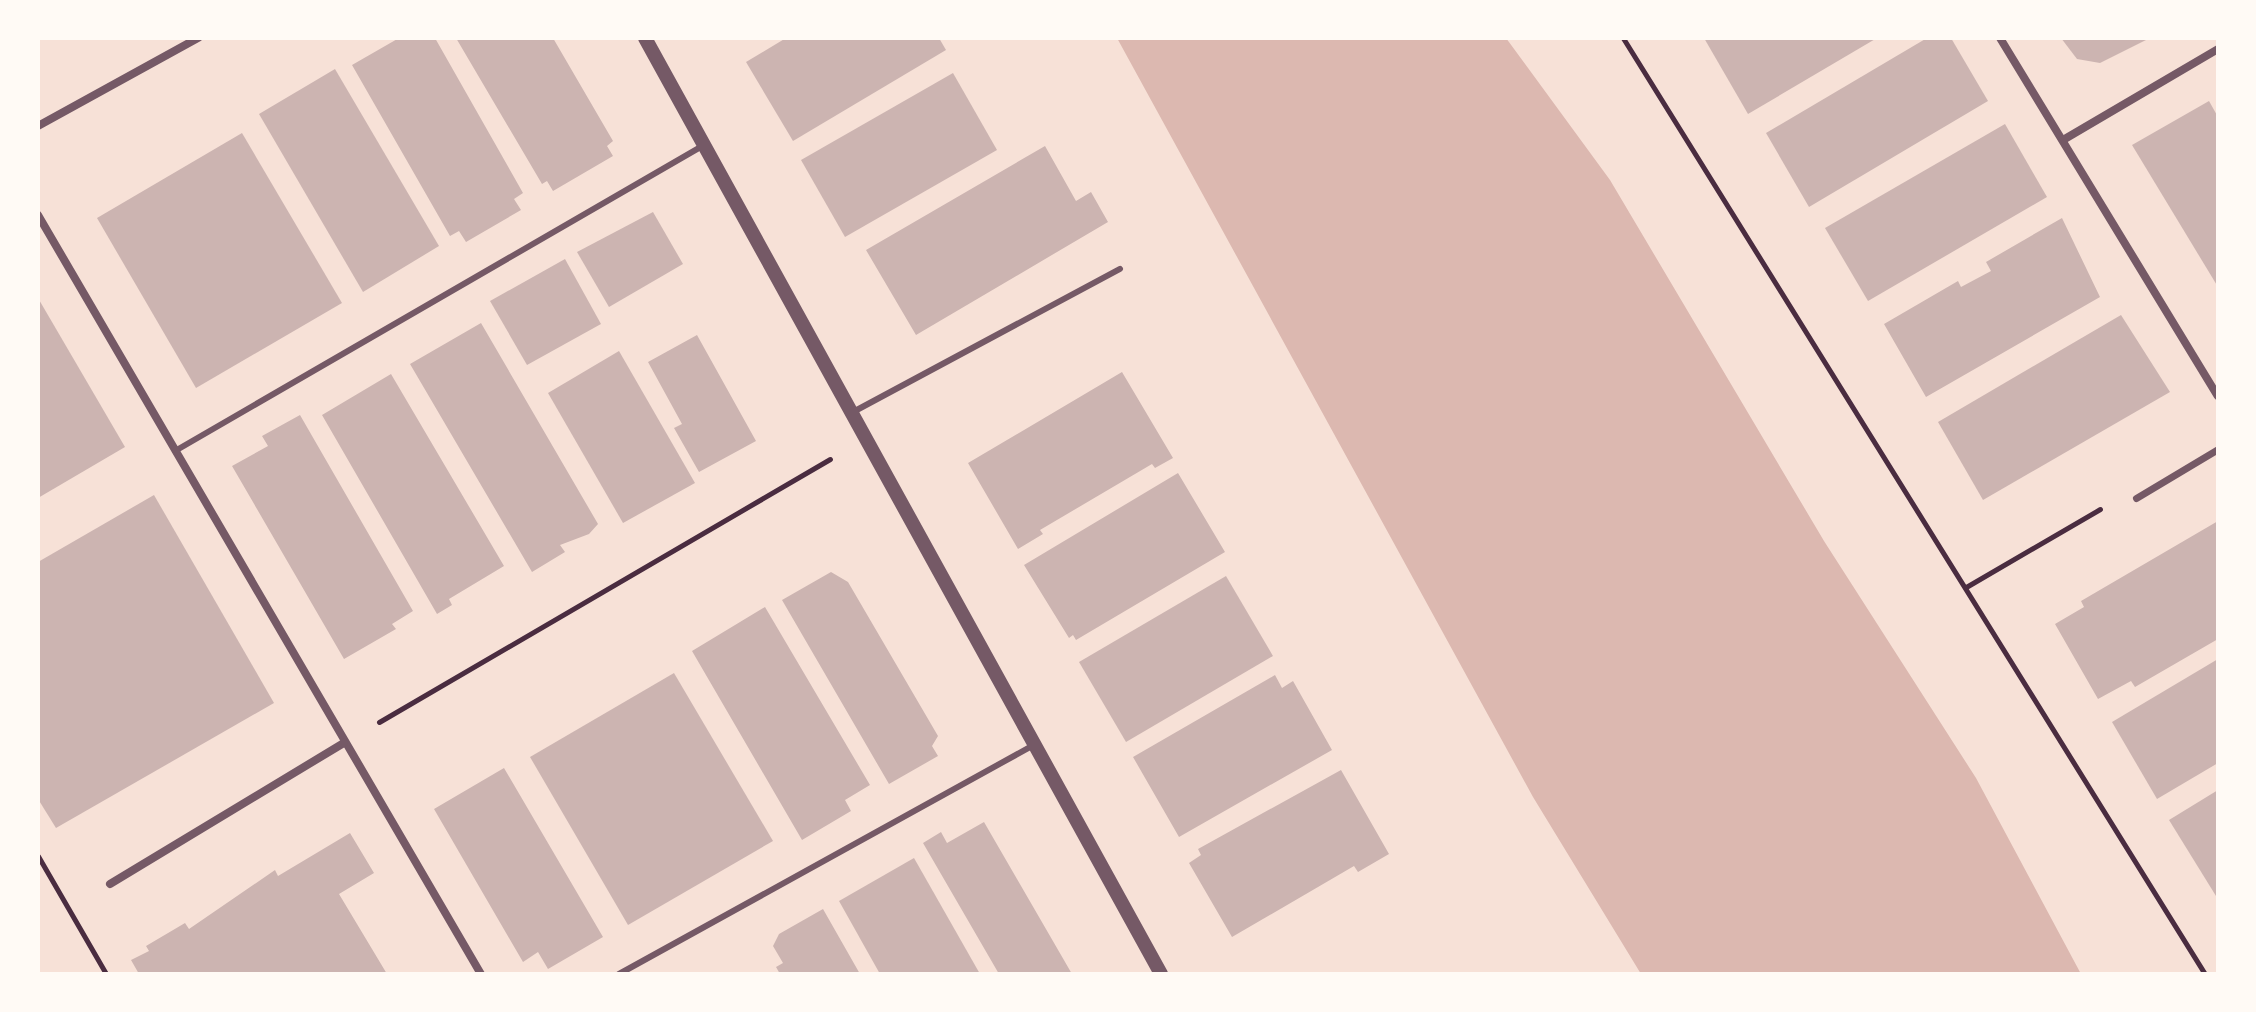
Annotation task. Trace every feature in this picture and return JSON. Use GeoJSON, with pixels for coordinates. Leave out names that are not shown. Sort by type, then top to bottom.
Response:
{"type":"FeatureCollection","features":[{"type":"Feature","properties":{"kind":"street"},"geometry":{"type":"LineString","coordinates":[[38,126],[198,38]]}},
{"type":"Feature","properties":{"kind":"street"},"geometry":{"type":"LineString","coordinates":[[645,38],[1161,974]]}},
{"type":"Feature","properties":{"kind":"street"},"geometry":{"type":"LineString","coordinates":[[2000,38],[2218,396]]}},
{"type":"Feature","properties":{"kind":"street"},"geometry":{"type":"LineString","coordinates":[[2063,140],[2218,49]]}},
{"type":"Feature","properties":{"kind":"street"},"geometry":{"type":"LineString","coordinates":[[38,215],[481,974]]}},
{"type":"Feature","properties":{"kind":"street"},"geometry":{"type":"LineString","coordinates":[[2136,498],[2218,449]]}},
{"type":"Feature","properties":{"kind":"street"},"geometry":{"type":"LineString","coordinates":[[110,884],[344,743]]}},
{"type":"Feature","properties":{"kind":"lane"},"geometry":{"type":"LineString","coordinates":[[175,451],[704,145]]}},
{"type":"Feature","properties":{"kind":"lane"},"geometry":{"type":"LineString","coordinates":[[853,412],[1120,269]]}},
{"type":"Feature","properties":{"kind":"lane"},"geometry":{"type":"LineString","coordinates":[[619,974],[1035,744]]}},
{"type":"Feature","properties":{"kind":"path"},"geometry":{"type":"LineString","coordinates":[[1623,38],[2205,974]]}},
{"type":"Feature","properties":{"kind":"path"},"geometry":{"type":"LineString","coordinates":[[344,743],[867,438]]}},
{"type":"Feature","properties":{"kind":"path"},"geometry":{"type":"LineString","coordinates":[[1966,587],[2103,507],[2136,498]]}},
{"type":"Feature","properties":{"kind":"path"},"geometry":{"type":"LineString","coordinates":[[38,856],[106,974]]}},
{"type":"Feature","properties":{"kind":"shaded area"},"geometry":{"type":"Polygon","coordinates":[[[1117,38],[1506,38],[1610,180],[1824,541],[1976,778],[2081,974],[1641,974],[1533,797],[1117,38]]]}},
{"type":"Feature","properties":{"kind":"building"},"geometry":{"type":"Polygon","coordinates":[[[399,38],[435,38],[523,193],[514,199],[521,210],[466,242],[459,231],[450,236],[352,65],[399,38]]]}},
{"type":"Feature","properties":{"kind":"building"},"geometry":{"type":"Polygon","coordinates":[[[456,38],[553,38],[613,141],[607,146],[613,156],[553,191],[547,181],[542,184],[456,38]]]}},
{"type":"Feature","properties":{"kind":"building"},"geometry":{"type":"Polygon","coordinates":[[[786,38],[939,38],[946,50],[793,141],[746,62],[786,38]]]}},
{"type":"Feature","properties":{"kind":"building"},"geometry":{"type":"Polygon","coordinates":[[[1704,38],[1877,38],[1748,114],[1704,38]]]}},
{"type":"Feature","properties":{"kind":"building"},"geometry":{"type":"Polygon","coordinates":[[[1927,38],[1951,38],[1988,101],[1809,207],[1766,133],[1927,38]]]}},
{"type":"Feature","properties":{"kind":"building"},"geometry":{"type":"Polygon","coordinates":[[[2061,38],[2150,38],[2100,63],[2077,59],[2061,38]]]}},
{"type":"Feature","properties":{"kind":"building"},"geometry":{"type":"Polygon","coordinates":[[[335,69],[439,246],[363,292],[259,114],[335,69]]]}},
{"type":"Feature","properties":{"kind":"building"},"geometry":{"type":"Polygon","coordinates":[[[953,73],[997,150],[845,237],[801,160],[953,73]]]}},
{"type":"Feature","properties":{"kind":"building"},"geometry":{"type":"Polygon","coordinates":[[[2209,101],[2218,117],[2218,287],[2132,145],[2209,101]]]}},
{"type":"Feature","properties":{"kind":"building"},"geometry":{"type":"Polygon","coordinates":[[[2005,124],[2047,197],[1868,301],[1825,228],[2005,124]]]}},
{"type":"Feature","properties":{"kind":"building"},"geometry":{"type":"Polygon","coordinates":[[[242,133],[342,303],[196,388],[97,218],[242,133]]]}},
{"type":"Feature","properties":{"kind":"building"},"geometry":{"type":"Polygon","coordinates":[[[1045,146],[1076,201],[1091,192],[1108,222],[916,335],[866,250],[1045,146]]]}},
{"type":"Feature","properties":{"kind":"building"},"geometry":{"type":"Polygon","coordinates":[[[653,212],[683,264],[609,307],[577,252],[653,212]]]}},
{"type":"Feature","properties":{"kind":"building"},"geometry":{"type":"Polygon","coordinates":[[[2062,218],[2100,297],[1926,397],[1884,324],[1958,281],[1961,287],[1991,271],[1986,262],[2062,218]]]}},
{"type":"Feature","properties":{"kind":"building"},"geometry":{"type":"Polygon","coordinates":[[[565,259],[601,324],[527,365],[490,301],[565,259]]]}},
{"type":"Feature","properties":{"kind":"building"},"geometry":{"type":"Polygon","coordinates":[[[38,298],[125,447],[38,498],[38,298]]]}},
{"type":"Feature","properties":{"kind":"building"},"geometry":{"type":"Polygon","coordinates":[[[2121,315],[2170,392],[1983,500],[1938,422],[2121,315]]]}},
{"type":"Feature","properties":{"kind":"building"},"geometry":{"type":"Polygon","coordinates":[[[481,323],[598,524],[589,534],[560,545],[565,552],[532,572],[410,364],[481,323]]]}},
{"type":"Feature","properties":{"kind":"building"},"geometry":{"type":"Polygon","coordinates":[[[697,335],[756,441],[699,472],[674,428],[682,424],[648,362],[697,335]]]}},
{"type":"Feature","properties":{"kind":"building"},"geometry":{"type":"Polygon","coordinates":[[[619,351],[695,483],[623,523],[548,393],[619,351]]]}},
{"type":"Feature","properties":{"kind":"building"},"geometry":{"type":"Polygon","coordinates":[[[1122,372],[1173,458],[1155,468],[1152,464],[1040,530],[1043,534],[1018,549],[968,463],[1122,372]]]}},
{"type":"Feature","properties":{"kind":"building"},"geometry":{"type":"Polygon","coordinates":[[[391,374],[504,566],[449,599],[452,605],[437,614],[322,415],[391,374]]]}},
{"type":"Feature","properties":{"kind":"building"},"geometry":{"type":"Polygon","coordinates":[[[300,415],[413,611],[392,624],[396,629],[344,659],[232,466],[268,446],[262,436],[300,415]]]}},
{"type":"Feature","properties":{"kind":"building"},"geometry":{"type":"Polygon","coordinates":[[[1178,473],[1225,552],[1076,640],[1073,635],[1069,638],[1024,565],[1178,473]]]}},
{"type":"Feature","properties":{"kind":"building"},"geometry":{"type":"Polygon","coordinates":[[[154,495],[274,703],[56,828],[38,799],[38,562],[154,495]]]}},
{"type":"Feature","properties":{"kind":"building"},"geometry":{"type":"Polygon","coordinates":[[[2218,521],[2218,639],[2135,687],[2131,681],[2098,699],[2055,624],[2084,607],[2081,601],[2218,521]]]}},
{"type":"Feature","properties":{"kind":"building"},"geometry":{"type":"Polygon","coordinates":[[[831,572],[848,582],[938,736],[932,746],[938,756],[889,784],[782,600],[831,572]]]}},
{"type":"Feature","properties":{"kind":"building"},"geometry":{"type":"Polygon","coordinates":[[[1226,576],[1273,656],[1126,742],[1079,662],[1226,576]]]}},
{"type":"Feature","properties":{"kind":"building"},"geometry":{"type":"Polygon","coordinates":[[[765,607],[870,785],[845,800],[851,811],[802,840],[692,651],[765,607]]]}},
{"type":"Feature","properties":{"kind":"building"},"geometry":{"type":"Polygon","coordinates":[[[2218,659],[2218,763],[2157,799],[2112,722],[2218,659]]]}},
{"type":"Feature","properties":{"kind":"building"},"geometry":{"type":"Polygon","coordinates":[[[674,673],[773,841],[628,925],[530,757],[674,673]]]}},
{"type":"Feature","properties":{"kind":"building"},"geometry":{"type":"Polygon","coordinates":[[[1275,675],[1282,688],[1293,681],[1332,750],[1179,837],[1133,757],[1275,675]]]}},
{"type":"Feature","properties":{"kind":"building"},"geometry":{"type":"Polygon","coordinates":[[[504,768],[603,937],[548,969],[538,952],[523,962],[434,809],[504,768]]]}},
{"type":"Feature","properties":{"kind":"building"},"geometry":{"type":"Polygon","coordinates":[[[1341,770],[1389,854],[1358,872],[1354,866],[1232,937],[1189,863],[1201,855],[1198,849],[1341,770]]]}},
{"type":"Feature","properties":{"kind":"building"},"geometry":{"type":"Polygon","coordinates":[[[2218,790],[2218,895],[2216,896],[2169,820],[2218,790]]]}},
{"type":"Feature","properties":{"kind":"building"},"geometry":{"type":"Polygon","coordinates":[[[984,822],[1072,974],[999,974],[923,843],[941,832],[947,843],[984,822]]]}},
{"type":"Feature","properties":{"kind":"building"},"geometry":{"type":"Polygon","coordinates":[[[350,833],[374,873],[339,894],[387,974],[139,974],[131,960],[149,951],[146,946],[185,923],[189,929],[275,870],[278,876],[350,833]]]}},
{"type":"Feature","properties":{"kind":"building"},"geometry":{"type":"Polygon","coordinates":[[[914,858],[980,974],[880,974],[839,901],[914,858]]]}},
{"type":"Feature","properties":{"kind":"building"},"geometry":{"type":"Polygon","coordinates":[[[823,909],[860,974],[780,974],[776,967],[783,963],[773,946],[779,934],[823,909]]]}}]}
